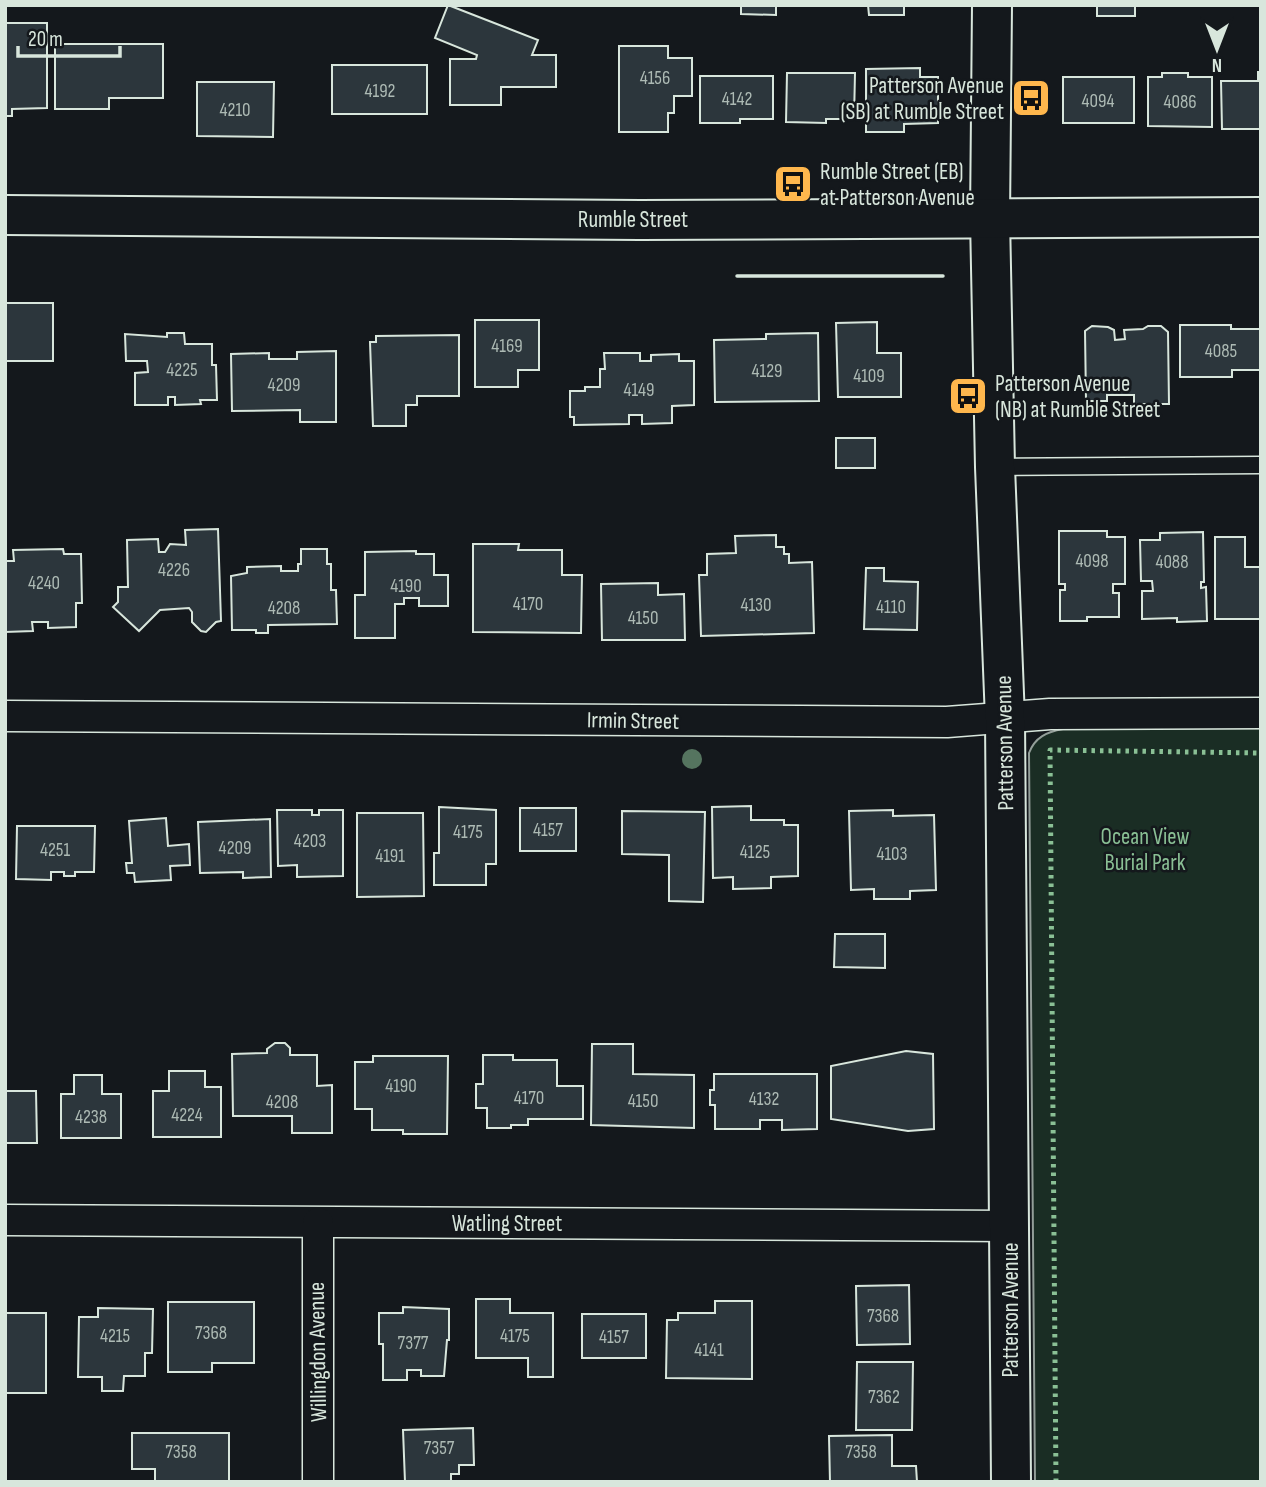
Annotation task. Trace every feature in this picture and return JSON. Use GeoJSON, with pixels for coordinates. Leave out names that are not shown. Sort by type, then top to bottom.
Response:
{"type":"FeatureCollection","features":[{"type":"Feature","properties":{"kind":"street","name":"Patterson Avenue"},"geometry":{"type":"LineString","coordinates":[[992,5],[990,218],[1004,719],[1011,1482]]}},
{"type":"Feature","properties":{"kind":"street","name":"Rumble Street"},"geometry":{"type":"LineString","coordinates":[[5,215],[640,220],[1261,217]]}},
{"type":"Feature","properties":{"kind":"street","name":"Irmin Street"},"geometry":{"type":"LineString","coordinates":[[5,716],[947,722],[1050,714],[1261,713]]}},
{"type":"Feature","properties":{"kind":"street","name":"Watling Street"},"geometry":{"type":"LineString","coordinates":[[5,1220],[1009,1226]]}},
{"type":"Feature","properties":{"kind":"street","name":"Willingdon Avenue"},"geometry":{"type":"LineString","coordinates":[[318,1223],[318,1482]]}},
{"type":"Feature","properties":{"kind":"lane"},"geometry":{"type":"LineString","coordinates":[[995,467],[1261,465]]}},
{"type":"Feature","properties":{"kind":"green space","name":"Ocean View Burial Park"},"geometry":{"type":"Polygon","coordinates":[[[1261,728],[1261,1482],[1035,1482],[1029,753],[1042,736],[1063,729],[1261,728]]]}},
{"type":"Feature","properties":{"kind":"building"},"geometry":{"type":"Polygon","coordinates":[[[448,5],[538,40],[532,55],[556,55],[556,87],[501,87],[501,105],[450,105],[450,59],[476,59],[477,55],[435,38],[448,5]]]}},
{"type":"Feature","properties":{"kind":"building"},"geometry":{"type":"Polygon","coordinates":[[[741,5],[776,5],[776,15],[741,14],[741,5]]]}},
{"type":"Feature","properties":{"kind":"building"},"geometry":{"type":"Polygon","coordinates":[[[868,5],[904,5],[904,15],[869,15],[868,5]]]}},
{"type":"Feature","properties":{"kind":"building"},"geometry":{"type":"Polygon","coordinates":[[[1097,5],[1135,5],[1135,16],[1097,16],[1097,5]]]}},
{"type":"Feature","properties":{"kind":"building"},"geometry":{"type":"Polygon","coordinates":[[[5,23],[47,23],[47,108],[12,109],[12,116],[5,116],[5,23]]]}},
{"type":"Feature","properties":{"kind":"building"},"geometry":{"type":"Polygon","coordinates":[[[55,44],[163,44],[163,98],[109,98],[109,109],[55,109],[55,44]]]}},
{"type":"Feature","properties":{"kind":"building"},"geometry":{"type":"Polygon","coordinates":[[[619,46],[668,46],[668,58],[692,58],[692,96],[674,96],[674,113],[668,113],[668,132],[619,132],[619,46]]]}},
{"type":"Feature","properties":{"kind":"building"},"geometry":{"type":"Polygon","coordinates":[[[332,65],[427,65],[427,114],[332,114],[332,65]]]}},
{"type":"Feature","properties":{"kind":"building"},"geometry":{"type":"Polygon","coordinates":[[[920,68],[920,77],[938,77],[938,123],[904,124],[904,132],[866,132],[866,69],[920,68]]]}},
{"type":"Feature","properties":{"kind":"building"},"geometry":{"type":"Polygon","coordinates":[[[1258,72],[1261,72],[1261,129],[1222,129],[1221,81],[1258,81],[1258,72]]]}},
{"type":"Feature","properties":{"kind":"building"},"geometry":{"type":"Polygon","coordinates":[[[787,73],[855,73],[854,119],[826,119],[826,123],[786,122],[787,73]]]}},
{"type":"Feature","properties":{"kind":"building"},"geometry":{"type":"Polygon","coordinates":[[[1162,73],[1212,77],[1212,127],[1148,126],[1148,77],[1162,77],[1162,73]]]}},
{"type":"Feature","properties":{"kind":"building"},"geometry":{"type":"Polygon","coordinates":[[[700,76],[773,76],[773,119],[740,119],[740,123],[700,123],[700,76]]]}},
{"type":"Feature","properties":{"kind":"building"},"geometry":{"type":"Polygon","coordinates":[[[1063,77],[1134,77],[1134,123],[1063,123],[1063,77]]]}},
{"type":"Feature","properties":{"kind":"building"},"geometry":{"type":"Polygon","coordinates":[[[197,82],[274,82],[273,137],[197,136],[197,82]]]}},
{"type":"Feature","properties":{"kind":"building"},"geometry":{"type":"Polygon","coordinates":[[[5,303],[53,303],[53,361],[5,361],[5,303]]]}},
{"type":"Feature","properties":{"kind":"building"},"geometry":{"type":"Polygon","coordinates":[[[475,320],[539,320],[539,370],[518,370],[518,387],[475,387],[475,320]]]}},
{"type":"Feature","properties":{"kind":"building"},"geometry":{"type":"Polygon","coordinates":[[[877,322],[877,353],[901,353],[901,397],[838,397],[836,323],[877,322]]]}},
{"type":"Feature","properties":{"kind":"building"},"geometry":{"type":"Polygon","coordinates":[[[1180,325],[1231,325],[1231,329],[1261,329],[1261,370],[1232,370],[1232,377],[1180,377],[1180,325]]]}},
{"type":"Feature","properties":{"kind":"building"},"geometry":{"type":"Polygon","coordinates":[[[1092,326],[1114,330],[1115,340],[1125,339],[1124,330],[1143,329],[1148,326],[1161,326],[1168,332],[1169,404],[1134,404],[1134,395],[1107,395],[1107,401],[1086,401],[1085,331],[1092,326]]]}},
{"type":"Feature","properties":{"kind":"building"},"geometry":{"type":"Polygon","coordinates":[[[167,333],[184,333],[185,344],[212,344],[212,365],[216,365],[217,400],[175,405],[175,397],[168,397],[168,405],[135,405],[135,373],[148,372],[147,361],[126,361],[125,334],[167,337],[167,333]]]}},
{"type":"Feature","properties":{"kind":"building"},"geometry":{"type":"Polygon","coordinates":[[[818,333],[819,401],[715,402],[714,340],[766,339],[766,334],[818,333]]]}},
{"type":"Feature","properties":{"kind":"building"},"geometry":{"type":"Polygon","coordinates":[[[459,335],[459,396],[417,396],[417,405],[406,405],[406,426],[373,426],[370,342],[376,342],[376,336],[459,335]]]}},
{"type":"Feature","properties":{"kind":"building"},"geometry":{"type":"Polygon","coordinates":[[[336,351],[336,422],[300,422],[300,410],[232,411],[231,354],[269,353],[269,359],[297,359],[297,352],[336,351]]]}},
{"type":"Feature","properties":{"kind":"building"},"geometry":{"type":"Polygon","coordinates":[[[604,353],[640,353],[640,361],[651,361],[651,355],[679,354],[679,361],[694,361],[694,405],[672,406],[672,423],[642,424],[642,415],[629,415],[629,424],[574,425],[574,417],[570,417],[570,391],[600,387],[600,369],[605,369],[604,353]]]}},
{"type":"Feature","properties":{"kind":"building"},"geometry":{"type":"Polygon","coordinates":[[[836,438],[875,438],[875,468],[836,468],[836,438]]]}},
{"type":"Feature","properties":{"kind":"building"},"geometry":{"type":"Polygon","coordinates":[[[218,529],[221,621],[216,622],[206,632],[192,622],[189,608],[160,610],[139,631],[113,607],[118,602],[118,587],[128,587],[127,540],[158,539],[159,552],[165,552],[170,544],[186,545],[185,530],[218,529]]]}},
{"type":"Feature","properties":{"kind":"building"},"geometry":{"type":"Polygon","coordinates":[[[1059,531],[1107,531],[1107,537],[1125,537],[1125,584],[1113,584],[1113,593],[1119,593],[1119,617],[1087,617],[1087,621],[1060,621],[1060,590],[1065,590],[1065,584],[1059,584],[1059,531]]]}},
{"type":"Feature","properties":{"kind":"building"},"geometry":{"type":"Polygon","coordinates":[[[1203,532],[1204,582],[1201,582],[1201,588],[1206,587],[1207,621],[1142,619],[1142,591],[1153,591],[1152,581],[1141,581],[1140,540],[1160,540],[1160,533],[1203,532]]]}},
{"type":"Feature","properties":{"kind":"building"},"geometry":{"type":"Polygon","coordinates":[[[776,535],[776,547],[784,547],[784,554],[789,554],[789,563],[812,562],[814,633],[701,636],[699,575],[707,575],[707,554],[736,553],[735,536],[776,535]]]}},
{"type":"Feature","properties":{"kind":"building"},"geometry":{"type":"Polygon","coordinates":[[[1215,537],[1245,537],[1245,567],[1261,567],[1261,619],[1215,619],[1215,537]]]}},
{"type":"Feature","properties":{"kind":"building"},"geometry":{"type":"Polygon","coordinates":[[[473,544],[519,544],[518,550],[562,550],[562,575],[582,575],[581,633],[473,632],[473,544]]]}},
{"type":"Feature","properties":{"kind":"building"},"geometry":{"type":"Polygon","coordinates":[[[63,549],[64,554],[81,554],[82,603],[76,603],[76,627],[48,628],[48,622],[32,622],[33,631],[5,632],[5,561],[14,561],[13,550],[63,549]]]}},
{"type":"Feature","properties":{"kind":"building"},"geometry":{"type":"Polygon","coordinates":[[[301,549],[327,549],[327,564],[331,564],[331,590],[336,590],[337,624],[268,625],[268,633],[232,630],[231,576],[247,573],[247,567],[281,566],[281,571],[298,571],[301,549]]]}},
{"type":"Feature","properties":{"kind":"building"},"geometry":{"type":"Polygon","coordinates":[[[416,551],[416,554],[434,554],[434,575],[448,575],[448,606],[419,606],[419,598],[404,598],[404,604],[395,604],[395,638],[355,638],[355,595],[365,595],[365,552],[416,551]]]}},
{"type":"Feature","properties":{"kind":"building"},"geometry":{"type":"Polygon","coordinates":[[[866,568],[884,568],[884,581],[918,582],[917,630],[864,629],[866,568]]]}},
{"type":"Feature","properties":{"kind":"building"},"geometry":{"type":"Polygon","coordinates":[[[658,583],[658,595],[684,594],[685,640],[602,640],[601,584],[658,583]]]}},
{"type":"Feature","properties":{"kind":"building"},"geometry":{"type":"Polygon","coordinates":[[[751,806],[751,820],[784,820],[784,825],[798,825],[798,876],[771,877],[771,888],[733,889],[733,877],[713,878],[712,807],[751,806]]]}},
{"type":"Feature","properties":{"kind":"building"},"geometry":{"type":"Polygon","coordinates":[[[439,807],[496,810],[496,864],[486,864],[486,885],[434,885],[434,853],[439,853],[439,807]]]}},
{"type":"Feature","properties":{"kind":"building"},"geometry":{"type":"Polygon","coordinates":[[[520,808],[576,808],[576,851],[520,851],[520,808]]]}},
{"type":"Feature","properties":{"kind":"building"},"geometry":{"type":"Polygon","coordinates":[[[277,810],[312,810],[312,815],[319,815],[319,810],[343,810],[343,876],[297,877],[297,865],[278,866],[277,810]]]}},
{"type":"Feature","properties":{"kind":"building"},"geometry":{"type":"Polygon","coordinates":[[[893,810],[893,816],[934,815],[936,890],[910,891],[910,899],[874,899],[874,889],[851,890],[849,811],[893,810]]]}},
{"type":"Feature","properties":{"kind":"building"},"geometry":{"type":"Polygon","coordinates":[[[622,811],[705,812],[703,902],[669,901],[669,855],[622,854],[622,811]]]}},
{"type":"Feature","properties":{"kind":"building"},"geometry":{"type":"Polygon","coordinates":[[[357,813],[423,813],[424,896],[357,897],[357,813]]]}},
{"type":"Feature","properties":{"kind":"building"},"geometry":{"type":"Polygon","coordinates":[[[166,818],[168,846],[189,844],[190,865],[170,866],[171,880],[135,882],[134,873],[127,873],[126,863],[132,863],[129,821],[166,818]]]}},
{"type":"Feature","properties":{"kind":"building"},"geometry":{"type":"Polygon","coordinates":[[[270,819],[271,877],[243,878],[243,872],[200,873],[198,822],[270,819]]]}},
{"type":"Feature","properties":{"kind":"building"},"geometry":{"type":"Polygon","coordinates":[[[17,826],[95,826],[94,872],[75,872],[75,876],[64,876],[64,872],[51,872],[51,880],[16,879],[17,826]]]}},
{"type":"Feature","properties":{"kind":"building"},"geometry":{"type":"Polygon","coordinates":[[[835,934],[885,934],[885,968],[834,967],[835,934]]]}},
{"type":"Feature","properties":{"kind":"building"},"geometry":{"type":"Polygon","coordinates":[[[275,1043],[285,1043],[290,1048],[290,1055],[317,1055],[317,1086],[332,1085],[332,1133],[292,1133],[292,1116],[233,1116],[232,1054],[267,1053],[267,1049],[275,1043]]]}},
{"type":"Feature","properties":{"kind":"building"},"geometry":{"type":"Polygon","coordinates":[[[592,1044],[633,1044],[633,1074],[694,1075],[694,1128],[591,1125],[592,1044]]]}},
{"type":"Feature","properties":{"kind":"building"},"geometry":{"type":"Polygon","coordinates":[[[906,1051],[933,1054],[934,1129],[908,1131],[831,1119],[831,1066],[906,1051]]]}},
{"type":"Feature","properties":{"kind":"building"},"geometry":{"type":"Polygon","coordinates":[[[483,1055],[513,1055],[513,1060],[557,1060],[557,1086],[583,1086],[583,1119],[528,1119],[528,1125],[487,1128],[487,1108],[476,1108],[476,1084],[483,1084],[483,1055]]]}},
{"type":"Feature","properties":{"kind":"building"},"geometry":{"type":"Polygon","coordinates":[[[373,1056],[448,1056],[447,1134],[403,1134],[403,1130],[372,1130],[372,1109],[355,1109],[355,1062],[373,1062],[373,1056]]]}},
{"type":"Feature","properties":{"kind":"building"},"geometry":{"type":"Polygon","coordinates":[[[169,1071],[205,1071],[205,1087],[221,1087],[221,1137],[153,1137],[153,1091],[169,1091],[169,1071]]]}},
{"type":"Feature","properties":{"kind":"building"},"geometry":{"type":"Polygon","coordinates":[[[714,1074],[817,1074],[817,1129],[782,1130],[782,1120],[760,1120],[760,1129],[715,1129],[715,1105],[710,1105],[714,1074]]]}},
{"type":"Feature","properties":{"kind":"building"},"geometry":{"type":"Polygon","coordinates":[[[74,1075],[102,1075],[102,1094],[121,1094],[121,1138],[61,1138],[61,1094],[74,1094],[74,1075]]]}},
{"type":"Feature","properties":{"kind":"building"},"geometry":{"type":"Polygon","coordinates":[[[5,1091],[36,1091],[37,1143],[5,1143],[5,1091]]]}},
{"type":"Feature","properties":{"kind":"building"},"geometry":{"type":"Polygon","coordinates":[[[909,1285],[910,1344],[857,1345],[856,1286],[909,1285]]]}},
{"type":"Feature","properties":{"kind":"building"},"geometry":{"type":"Polygon","coordinates":[[[476,1299],[510,1299],[510,1313],[553,1313],[553,1377],[528,1377],[528,1358],[476,1358],[476,1299]]]}},
{"type":"Feature","properties":{"kind":"building"},"geometry":{"type":"Polygon","coordinates":[[[715,1301],[752,1301],[752,1379],[666,1378],[667,1320],[678,1320],[678,1313],[715,1313],[715,1301]]]}},
{"type":"Feature","properties":{"kind":"building"},"geometry":{"type":"Polygon","coordinates":[[[168,1302],[254,1302],[254,1363],[212,1363],[212,1372],[168,1372],[168,1302]]]}},
{"type":"Feature","properties":{"kind":"building"},"geometry":{"type":"Polygon","coordinates":[[[403,1307],[449,1309],[449,1340],[444,1376],[421,1376],[421,1370],[407,1370],[407,1380],[383,1380],[383,1344],[379,1344],[379,1313],[403,1313],[403,1307]]]}},
{"type":"Feature","properties":{"kind":"building"},"geometry":{"type":"Polygon","coordinates":[[[98,1308],[153,1309],[152,1353],[145,1353],[145,1376],[124,1376],[123,1391],[102,1391],[102,1377],[78,1377],[79,1317],[98,1317],[98,1308]]]}},
{"type":"Feature","properties":{"kind":"building"},"geometry":{"type":"Polygon","coordinates":[[[5,1313],[46,1313],[46,1393],[5,1393],[5,1313]]]}},
{"type":"Feature","properties":{"kind":"building"},"geometry":{"type":"Polygon","coordinates":[[[582,1314],[646,1314],[646,1358],[582,1358],[582,1314]]]}},
{"type":"Feature","properties":{"kind":"building"},"geometry":{"type":"Polygon","coordinates":[[[857,1362],[913,1362],[912,1430],[856,1430],[857,1362]]]}},
{"type":"Feature","properties":{"kind":"building"},"geometry":{"type":"Polygon","coordinates":[[[473,1428],[474,1465],[459,1465],[459,1474],[451,1474],[451,1482],[405,1482],[403,1430],[473,1428]]]}},
{"type":"Feature","properties":{"kind":"building"},"geometry":{"type":"Polygon","coordinates":[[[132,1433],[229,1433],[229,1482],[155,1482],[155,1469],[132,1469],[132,1433]]]}},
{"type":"Feature","properties":{"kind":"building"},"geometry":{"type":"Polygon","coordinates":[[[892,1435],[892,1466],[916,1466],[917,1482],[830,1482],[829,1436],[892,1435]]]}},
{"type":"Feature","properties":{"kind":"hedge"},"geometry":{"type":"LineString","coordinates":[[1056,1482],[1050,750],[1261,753]]}},
{"type":"Feature","properties":{"kind":"wall"},"geometry":{"type":"LineString","coordinates":[[737,276],[943,276]]}},
{"type":"Feature","properties":{"kind":"place","name":"Patterson Avenue (SB) at Rumble Street"},"geometry":{"type":"Point","coordinates":[1031,98]}},
{"type":"Feature","properties":{"kind":"place","name":"Rumble Street (EB) at Patterson Avenue"},"geometry":{"type":"Point","coordinates":[793,184]}},
{"type":"Feature","properties":{"kind":"place","name":"Patterson Avenue (NB) at Rumble Street"},"geometry":{"type":"Point","coordinates":[968,396]}}]}
